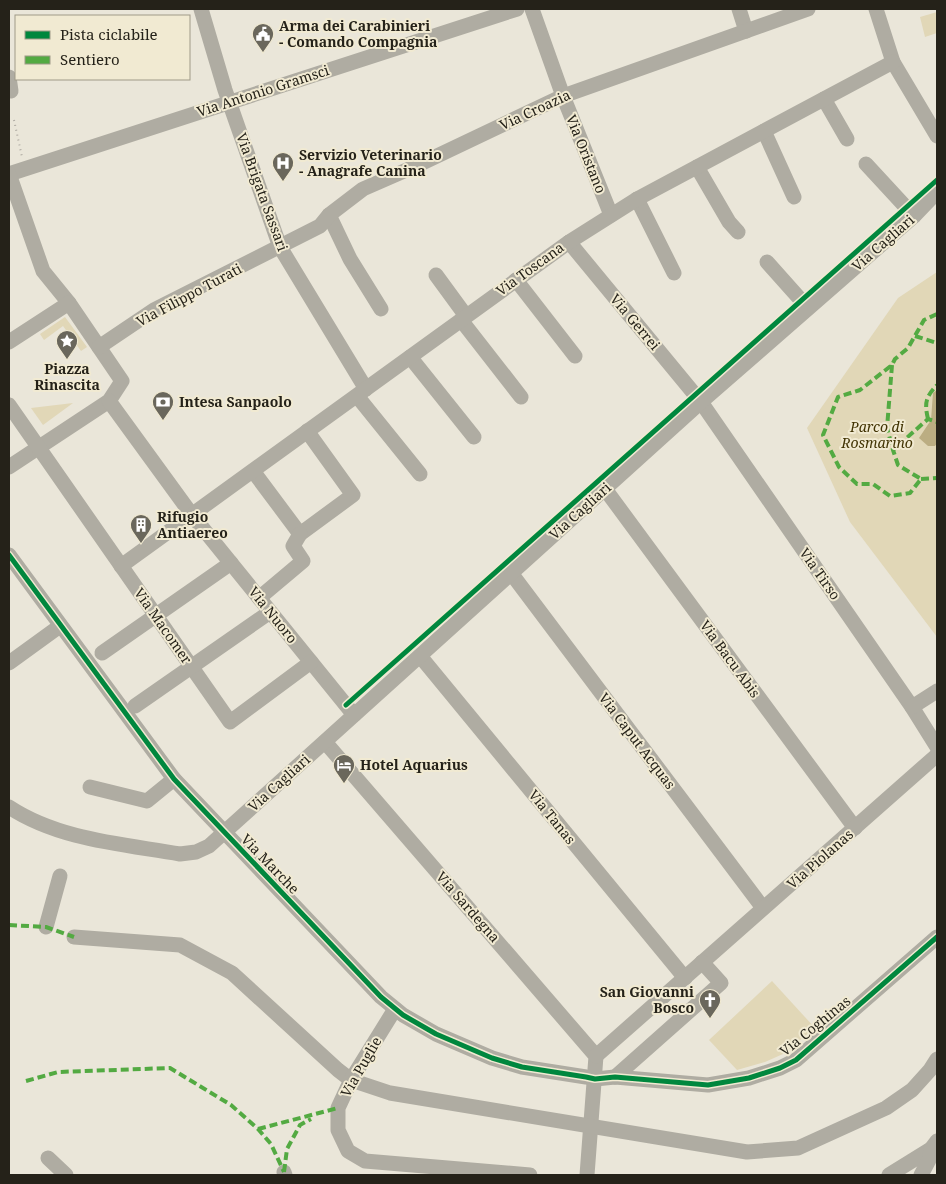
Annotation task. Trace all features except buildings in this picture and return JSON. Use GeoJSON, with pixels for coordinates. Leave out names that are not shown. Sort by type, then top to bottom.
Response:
{"type":"FeatureCollection","features":[{"type":"Feature","properties":{"kind":"street","name":"Via Brigata Sassari"},"geometry":{"type":"LineString","coordinates":[[201,9],[229,102],[280,247],[361,392],[420,474]]}},
{"type":"Feature","properties":{"kind":"street","name":"Via Antonio Gramsci"},"geometry":{"type":"LineString","coordinates":[[9,174],[517,9]]}},
{"type":"Feature","properties":{"kind":"street","name":"Via Oristano"},"geometry":{"type":"LineString","coordinates":[[532,9],[563,96],[610,215]]}},
{"type":"Feature","properties":{"kind":"street"},"geometry":{"type":"LineString","coordinates":[[739,9],[746,31]]}},
{"type":"Feature","properties":{"kind":"street","name":"Via Croazia"},"geometry":{"type":"LineString","coordinates":[[280,247],[320,226],[329,215],[363,189],[563,96],[808,9]]}},
{"type":"Feature","properties":{"kind":"street"},"geometry":{"type":"LineString","coordinates":[[876,9],[893,62],[937,136]]}},
{"type":"Feature","properties":{"kind":"street","name":"Via Toscana"},"geometry":{"type":"LineString","coordinates":[[192,515],[463,318],[610,215],[893,62]]}},
{"type":"Feature","properties":{"kind":"street"},"geometry":{"type":"LineString","coordinates":[[824,99],[847,139]]}},
{"type":"Feature","properties":{"kind":"street"},"geometry":{"type":"LineString","coordinates":[[764,131],[794,197]]}},
{"type":"Feature","properties":{"kind":"street"},"geometry":{"type":"LineString","coordinates":[[866,164],[914,216]]}},
{"type":"Feature","properties":{"kind":"street"},"geometry":{"type":"LineString","coordinates":[[697,167],[729,222],[738,232]]}},
{"type":"Feature","properties":{"kind":"street"},"geometry":{"type":"LineString","coordinates":[[9,174],[43,271],[69,303],[122,381],[109,401],[9,467]]}},
{"type":"Feature","properties":{"kind":"street","name":"Via Cagliari"},"geometry":{"type":"LineString","coordinates":[[9,806],[44,825],[75,835],[180,854],[196,852],[209,846],[701,402],[914,216],[937,192]]}},
{"type":"Feature","properties":{"kind":"street"},"geometry":{"type":"LineString","coordinates":[[637,199],[674,274]]}},
{"type":"Feature","properties":{"kind":"street"},"geometry":{"type":"LineString","coordinates":[[329,215],[350,259],[381,309]]}},
{"type":"Feature","properties":{"kind":"street","name":"Via Gerrei"},"geometry":{"type":"LineString","coordinates":[[569,242],[701,402]]}},
{"type":"Feature","properties":{"kind":"street","name":"Via Filippo Turati"},"geometry":{"type":"LineString","coordinates":[[99,347],[154,310],[280,247]]}},
{"type":"Feature","properties":{"kind":"street"},"geometry":{"type":"LineString","coordinates":[[767,262],[808,308]]}},
{"type":"Feature","properties":{"kind":"street"},"geometry":{"type":"LineString","coordinates":[[436,275],[463,318],[521,397]]}},
{"type":"Feature","properties":{"kind":"street"},"geometry":{"type":"LineString","coordinates":[[516,280],[575,356]]}},
{"type":"Feature","properties":{"kind":"street"},"geometry":{"type":"LineString","coordinates":[[9,342],[69,303]]}},
{"type":"Feature","properties":{"kind":"street"},"geometry":{"type":"LineString","coordinates":[[410,357],[474,437]]}},
{"type":"Feature","properties":{"kind":"street","name":"Via Nuoro"},"geometry":{"type":"LineString","coordinates":[[109,401],[192,515],[354,715]]}},
{"type":"Feature","properties":{"kind":"street","name":"Via Tirso"},"geometry":{"type":"LineString","coordinates":[[701,402],[912,707],[937,747]]}},
{"type":"Feature","properties":{"kind":"street"},"geometry":{"type":"LineString","coordinates":[[9,405],[39,447]]}},
{"type":"Feature","properties":{"kind":"street"},"geometry":{"type":"LineString","coordinates":[[259,598],[303,561],[293,546],[300,534],[353,495],[307,431]]}},
{"type":"Feature","properties":{"kind":"street","name":"Via Macomer"},"geometry":{"type":"LineString","coordinates":[[39,447],[230,722],[311,662]]}},
{"type":"Feature","properties":{"kind":"street"},"geometry":{"type":"LineString","coordinates":[[253,471],[300,534]]}},
{"type":"Feature","properties":{"kind":"street","name":"Via Bacu Abis"},"geometry":{"type":"LineString","coordinates":[[605,489],[854,828]]}},
{"type":"Feature","properties":{"kind":"street"},"geometry":{"type":"LineString","coordinates":[[121,566],[192,515]]}},
{"type":"Feature","properties":{"kind":"street","name":"Via Marche"},"geometry":{"type":"LineString","coordinates":[[9,555],[174,779],[375,990],[396,1009],[436,1034],[492,1058],[522,1067],[595,1079]]}},
{"type":"Feature","properties":{"kind":"street"},"geometry":{"type":"LineString","coordinates":[[102,653],[231,563]]}},
{"type":"Feature","properties":{"kind":"street","name":"Via Caput Acquas"},"geometry":{"type":"LineString","coordinates":[[511,573],[763,908]]}},
{"type":"Feature","properties":{"kind":"street"},"geometry":{"type":"LineString","coordinates":[[135,706],[270,612]]}},
{"type":"Feature","properties":{"kind":"street"},"geometry":{"type":"LineString","coordinates":[[9,663],[60,626]]}},
{"type":"Feature","properties":{"kind":"street","name":"Via Tanas"},"geometry":{"type":"LineString","coordinates":[[420,656],[684,978]]}},
{"type":"Feature","properties":{"kind":"street"},"geometry":{"type":"LineString","coordinates":[[912,707],[937,691]]}},
{"type":"Feature","properties":{"kind":"street","name":"Via Sardegna"},"geometry":{"type":"LineString","coordinates":[[325,742],[596,1056]]}},
{"type":"Feature","properties":{"kind":"street","name":"Via Piolanas"},"geometry":{"type":"LineString","coordinates":[[596,1056],[937,755]]}},
{"type":"Feature","properties":{"kind":"street"},"geometry":{"type":"LineString","coordinates":[[90,787],[147,801],[174,779]]}},
{"type":"Feature","properties":{"kind":"street"},"geometry":{"type":"LineString","coordinates":[[46,927],[60,876]]}},
{"type":"Feature","properties":{"kind":"street"},"geometry":{"type":"LineString","coordinates":[[74,937],[180,945],[232,972],[351,1080],[390,1093],[747,1152],[798,1148],[886,1108],[912,1090],[937,1059]]}},
{"type":"Feature","properties":{"kind":"street","name":"Via Coghinas"},"geometry":{"type":"LineString","coordinates":[[595,1079],[615,1077],[708,1085],[749,1078],[780,1068],[796,1060],[937,937]]}},
{"type":"Feature","properties":{"kind":"street"},"geometry":{"type":"LineString","coordinates":[[615,1077],[721,983],[702,962]]}},
{"type":"Feature","properties":{"kind":"street","name":"Via Puglie"},"geometry":{"type":"LineString","coordinates":[[396,1009],[351,1080],[338,1108],[338,1130],[348,1152],[364,1161],[530,1175]]}},
{"type":"Feature","properties":{"kind":"street"},"geometry":{"type":"LineString","coordinates":[[587,1175],[596,1056]]}},
{"type":"Feature","properties":{"kind":"street"},"geometry":{"type":"LineString","coordinates":[[890,1175],[934,1145]]}},
{"type":"Feature","properties":{"kind":"street"},"geometry":{"type":"LineString","coordinates":[[921,1175],[934,1145]]}},
{"type":"Feature","properties":{"kind":"street"},"geometry":{"type":"LineString","coordinates":[[48,1158],[66,1175]]}},
{"type":"Feature","properties":{"kind":"path"},"geometry":{"type":"LineString","coordinates":[[14,120],[23,160]]}},
{"type":"Feature","properties":{"kind":"green space"},"geometry":{"type":"Polygon","coordinates":[[[937,12],[937,33],[925,37],[920,17],[937,12]]]}},
{"type":"Feature","properties":{"kind":"green space","name":"Parco di Rosmarino"},"geometry":{"type":"Polygon","coordinates":[[[937,272],[937,637],[850,522],[807,428],[898,298],[937,272]]]}},
{"type":"Feature","properties":{"kind":"green space"},"geometry":{"type":"Polygon","coordinates":[[[65,317],[87,347],[81,351],[63,326],[44,340],[40,334],[65,317]]]}},
{"type":"Feature","properties":{"kind":"green space"},"geometry":{"type":"Polygon","coordinates":[[[73,403],[43,425],[31,408],[73,403]]]}},
{"type":"Feature","properties":{"kind":"green space"},"geometry":{"type":"Polygon","coordinates":[[[772,981],[815,1028],[783,1054],[765,1062],[737,1070],[709,1040],[772,981]]]}},
{"type":"Feature","properties":{"kind":"shaded area"},"geometry":{"type":"Polygon","coordinates":[[[937,390],[937,443],[935,446],[928,446],[919,438],[931,420],[933,393],[937,390]]]}},
{"type":"Feature","properties":{"kind":"marked path"},"geometry":{"type":"LineString","coordinates":[[937,314],[924,320],[908,348],[895,359],[892,365],[860,390],[838,397],[823,435],[839,467],[857,484],[873,484],[890,496],[910,493],[921,479],[898,465],[893,450],[928,419],[937,422]]}},
{"type":"Feature","properties":{"kind":"marked path"},"geometry":{"type":"LineString","coordinates":[[915,336],[937,343]]}},
{"type":"Feature","properties":{"kind":"marked path"},"geometry":{"type":"LineString","coordinates":[[892,365],[887,428],[893,450]]}},
{"type":"Feature","properties":{"kind":"marked path"},"geometry":{"type":"LineString","coordinates":[[928,419],[927,400],[937,385]]}},
{"type":"Feature","properties":{"kind":"marked path"},"geometry":{"type":"LineString","coordinates":[[921,479],[937,478]]}},
{"type":"Feature","properties":{"kind":"marked path"},"geometry":{"type":"LineString","coordinates":[[9,925],[46,927],[74,937]]}},
{"type":"Feature","properties":{"kind":"marked path"},"geometry":{"type":"LineString","coordinates":[[26,1081],[58,1072],[170,1068],[231,1105],[258,1129],[271,1144],[284,1172]]}},
{"type":"Feature","properties":{"kind":"marked path"},"geometry":{"type":"LineString","coordinates":[[258,1129],[338,1108]]}},
{"type":"Feature","properties":{"kind":"marked path"},"geometry":{"type":"LineString","coordinates":[[284,1172],[287,1149],[300,1125],[311,1119]]}},
{"type":"Feature","properties":{"kind":"cycle path"},"geometry":{"type":"LineString","coordinates":[[346,705],[937,180]]}},
{"type":"Feature","properties":{"kind":"cycle path"},"geometry":{"type":"LineString","coordinates":[[9,555],[174,779],[381,997],[403,1015],[436,1034],[492,1058],[522,1067],[595,1079],[615,1077],[708,1085],[749,1078],[780,1068],[796,1060],[937,937]]}},
{"type":"Feature","properties":{"kind":"place","name":"Arma dei Carabinieri - Comando Compagnia"},"geometry":{"type":"Point","coordinates":[263,53]}},
{"type":"Feature","properties":{"kind":"place","name":"Servizio Veterinario - Anagrafe Canina"},"geometry":{"type":"Point","coordinates":[283,182]}},
{"type":"Feature","properties":{"kind":"place","name":"Piazza Rinascita"},"geometry":{"type":"Point","coordinates":[67,360]}},
{"type":"Feature","properties":{"kind":"place","name":"Intesa Sanpaolo"},"geometry":{"type":"Point","coordinates":[163,421]}},
{"type":"Feature","properties":{"kind":"place","name":"Rifugio Antiaereo"},"geometry":{"type":"Point","coordinates":[141,544]}},
{"type":"Feature","properties":{"kind":"place","name":"Hotel Aquarius"},"geometry":{"type":"Point","coordinates":[344,784]}},
{"type":"Feature","properties":{"kind":"place","name":"San Giovanni Bosco"},"geometry":{"type":"Point","coordinates":[710,1019]}}]}
